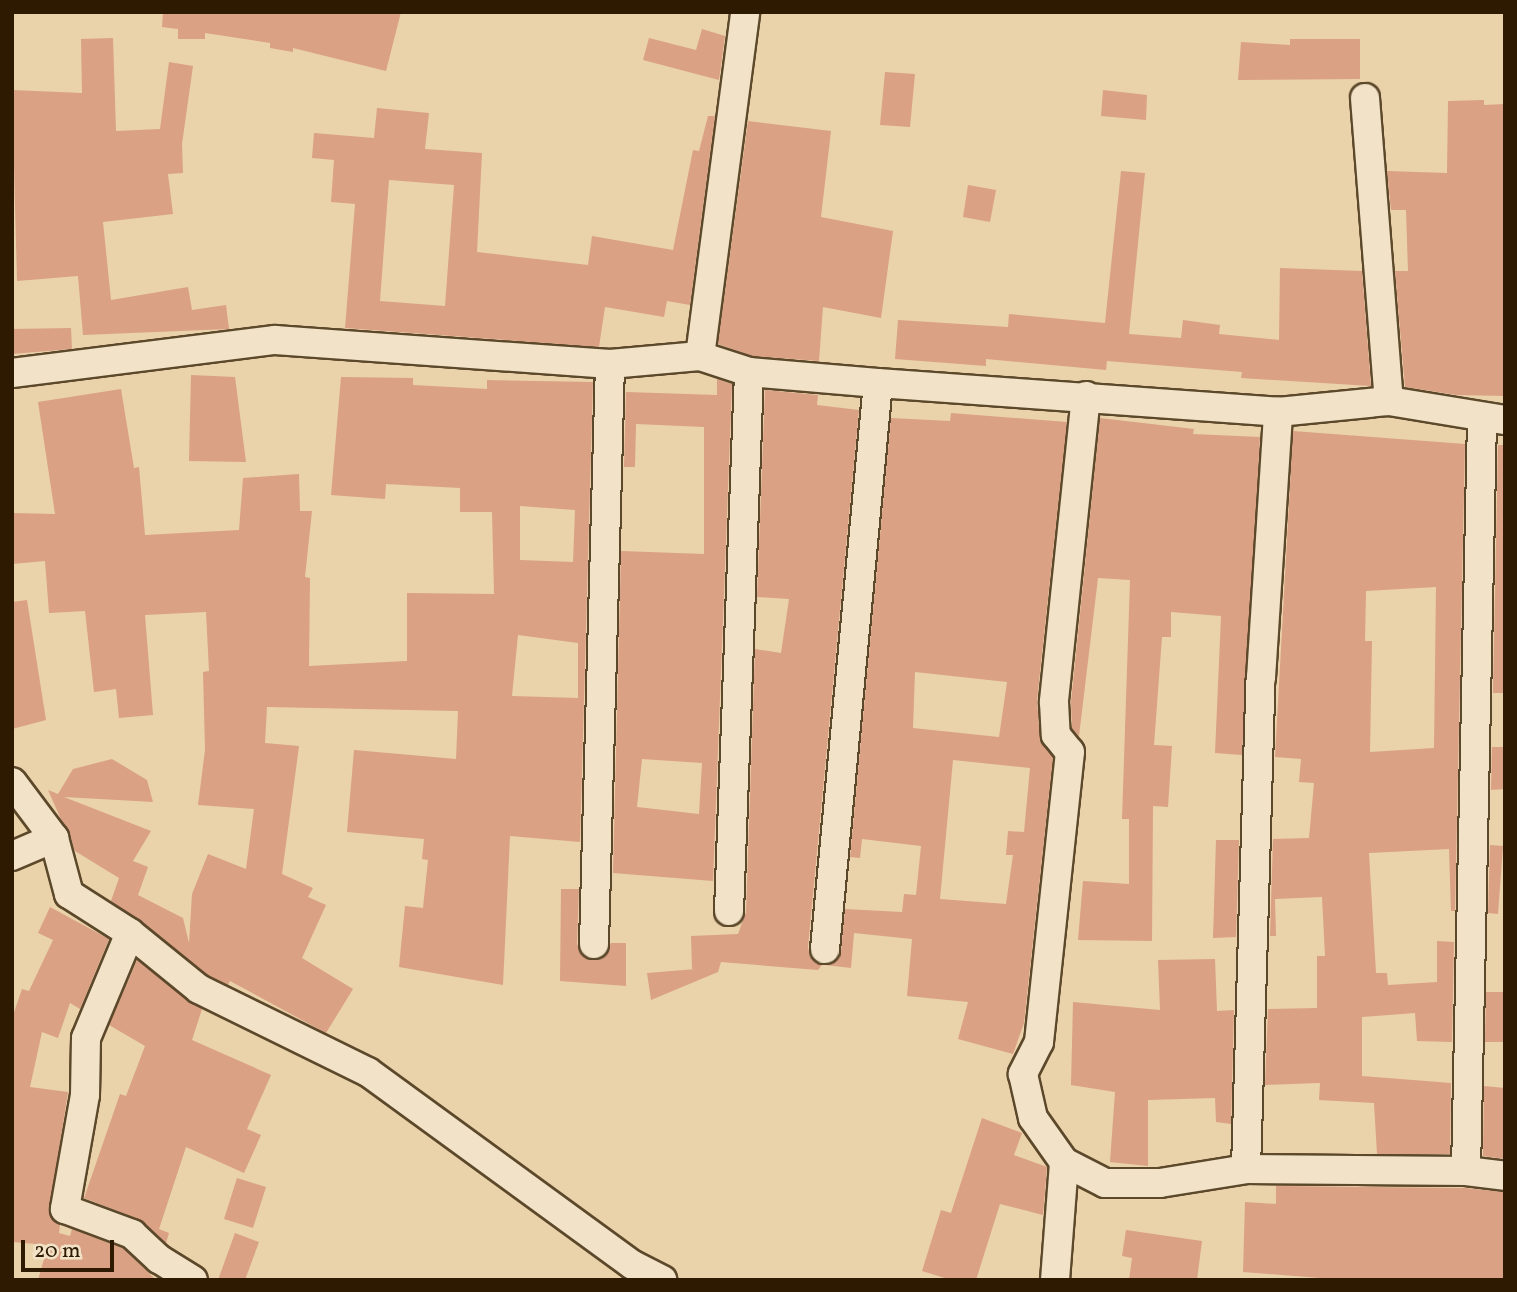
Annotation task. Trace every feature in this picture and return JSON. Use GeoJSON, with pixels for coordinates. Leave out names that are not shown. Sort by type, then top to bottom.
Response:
{"type":"FeatureCollection","features":[{"type":"Feature","properties":{"kind":"street"},"geometry":{"type":"LineString","coordinates":[[700,356],[744,12]]}},
{"type":"Feature","properties":{"kind":"street"},"geometry":{"type":"LineString","coordinates":[[1365,98],[1389,401]]}},
{"type":"Feature","properties":{"kind":"street"},"geometry":{"type":"LineString","coordinates":[[12,373],[275,340],[610,364],[700,356],[749,372],[1278,412],[1389,401],[1493,420],[1466,1171]]}},
{"type":"Feature","properties":{"kind":"street"},"geometry":{"type":"LineString","coordinates":[[594,944],[606,632],[610,364]]}},
{"type":"Feature","properties":{"kind":"street"},"geometry":{"type":"LineString","coordinates":[[729,911],[749,372]]}},
{"type":"Feature","properties":{"kind":"street"},"geometry":{"type":"LineString","coordinates":[[825,949],[878,383]]}},
{"type":"Feature","properties":{"kind":"street"},"geometry":{"type":"LineString","coordinates":[[1086,396],[1054,702],[1056,735],[1070,752],[1039,1042],[1023,1074],[1033,1118],[1064,1162],[1105,1183],[1160,1183],[1246,1169],[1466,1171],[1505,1176]]}},
{"type":"Feature","properties":{"kind":"street"},"geometry":{"type":"LineString","coordinates":[[1246,1169],[1261,678],[1278,412]]}},
{"type":"Feature","properties":{"kind":"street"},"geometry":{"type":"LineString","coordinates":[[12,782],[54,838],[69,894],[130,933],[199,989],[368,1072],[633,1265],[662,1280]]}},
{"type":"Feature","properties":{"kind":"street"},"geometry":{"type":"LineString","coordinates":[[12,856],[54,838]]}},
{"type":"Feature","properties":{"kind":"street"},"geometry":{"type":"LineString","coordinates":[[130,933],[86,1038],[85,1095],[65,1209],[132,1234],[159,1259],[193,1280]]}},
{"type":"Feature","properties":{"kind":"street"},"geometry":{"type":"LineString","coordinates":[[1055,1280],[1064,1162]]}},
{"type":"Feature","properties":{"kind":"building"},"geometry":{"type":"Polygon","coordinates":[[[163,12],[401,12],[386,71],[293,48],[293,52],[270,48],[270,43],[205,33],[205,39],[178,39],[178,29],[162,27],[163,12]]]}},
{"type":"Feature","properties":{"kind":"building"},"geometry":{"type":"Polygon","coordinates":[[[702,29],[725,36],[719,80],[643,60],[649,38],[696,50],[702,29]]]}},
{"type":"Feature","properties":{"kind":"building"},"geometry":{"type":"Polygon","coordinates":[[[113,38],[116,131],[160,129],[169,62],[193,66],[182,144],[183,173],[168,174],[173,214],[103,222],[111,300],[188,287],[192,310],[226,305],[229,329],[83,335],[78,276],[17,281],[12,90],[82,93],[81,39],[113,38]]]}},
{"type":"Feature","properties":{"kind":"building"},"geometry":{"type":"Polygon","coordinates":[[[1290,39],[1360,39],[1360,79],[1238,80],[1241,42],[1290,45],[1290,39]]]}},
{"type":"Feature","properties":{"kind":"building"},"geometry":{"type":"Polygon","coordinates":[[[885,72],[915,74],[910,127],[880,125],[885,72]]]}},
{"type":"Feature","properties":{"kind":"building"},"geometry":{"type":"Polygon","coordinates":[[[1103,90],[1147,95],[1146,120],[1101,116],[1103,90]]]}},
{"type":"Feature","properties":{"kind":"building"},"geometry":{"type":"Polygon","coordinates":[[[1484,100],[1484,105],[1505,104],[1505,396],[1457,395],[1405,387],[1395,271],[1408,271],[1406,210],[1391,210],[1387,171],[1447,173],[1448,101],[1484,100]]]}},
{"type":"Feature","properties":{"kind":"building"},"geometry":{"type":"Polygon","coordinates":[[[377,108],[429,113],[425,149],[482,153],[477,252],[588,265],[592,236],[673,250],[693,150],[699,151],[708,116],[715,116],[690,305],[667,301],[664,317],[605,307],[599,347],[345,328],[355,204],[331,202],[334,160],[312,158],[314,133],[374,138],[377,108]],[[389,180],[380,301],[445,306],[454,185],[389,180]]]}},
{"type":"Feature","properties":{"kind":"building"},"geometry":{"type":"Polygon","coordinates":[[[748,121],[831,131],[821,217],[893,231],[881,318],[823,307],[819,361],[752,356],[718,344],[748,121]]]}},
{"type":"Feature","properties":{"kind":"building"},"geometry":{"type":"Polygon","coordinates":[[[1121,171],[1145,173],[1129,334],[1181,338],[1183,320],[1220,325],[1219,334],[1279,340],[1280,268],[1362,271],[1371,386],[1241,378],[1242,372],[1107,361],[1106,370],[986,359],[986,366],[895,359],[898,320],[1008,327],[1009,314],[1105,323],[1121,171]]]}},
{"type":"Feature","properties":{"kind":"building"},"geometry":{"type":"Polygon","coordinates":[[[968,185],[996,190],[990,222],[963,217],[968,185]]]}},
{"type":"Feature","properties":{"kind":"building"},"geometry":{"type":"Polygon","coordinates":[[[71,328],[72,349],[12,354],[12,329],[71,328]]]}},
{"type":"Feature","properties":{"kind":"building"},"geometry":{"type":"Polygon","coordinates":[[[191,375],[235,377],[246,462],[189,461],[191,375]]]}},
{"type":"Feature","properties":{"kind":"building"},"geometry":{"type":"Polygon","coordinates":[[[341,377],[413,378],[413,385],[487,389],[487,380],[593,382],[580,842],[510,836],[503,985],[399,967],[405,906],[423,908],[428,860],[422,859],[424,839],[347,832],[354,750],[456,759],[458,711],[267,707],[265,743],[299,746],[282,874],[313,888],[308,897],[326,905],[302,958],[353,989],[326,1033],[230,981],[228,985],[208,975],[111,901],[119,878],[75,851],[48,790],[58,794],[73,769],[112,759],[147,780],[153,802],[64,797],[151,831],[133,861],[148,867],[138,895],[183,918],[189,943],[192,894],[208,854],[246,869],[254,809],[198,805],[205,750],[203,672],[209,671],[206,612],[145,615],[153,715],[119,718],[116,689],[94,692],[85,611],[49,613],[45,561],[12,564],[12,513],[55,514],[38,402],[121,389],[134,468],[139,467],[145,535],[239,530],[243,478],[299,474],[300,511],[312,511],[305,577],[310,578],[309,666],[407,661],[407,593],[494,594],[492,512],[460,512],[460,488],[386,484],[385,499],[331,495],[341,377]],[[520,506],[520,560],[573,562],[575,510],[520,506]],[[518,635],[512,696],[578,698],[578,643],[518,635]]]}},
{"type":"Feature","properties":{"kind":"building"},"geometry":{"type":"Polygon","coordinates":[[[717,379],[732,384],[713,881],[613,873],[621,551],[704,554],[704,427],[636,424],[635,467],[624,467],[626,392],[717,395],[717,379]],[[642,759],[637,807],[699,814],[702,763],[642,759]]]}},
{"type":"Feature","properties":{"kind":"building"},"geometry":{"type":"Polygon","coordinates":[[[765,390],[818,395],[817,405],[859,410],[808,947],[810,957],[822,965],[818,970],[721,962],[718,972],[651,1000],[647,973],[696,969],[692,969],[691,936],[738,934],[746,912],[755,649],[781,653],[789,599],[757,597],[765,390]]]}},
{"type":"Feature","properties":{"kind":"building"},"geometry":{"type":"Polygon","coordinates":[[[951,413],[1067,422],[1037,700],[1040,737],[1053,757],[1024,1023],[1013,1054],[958,1039],[968,1002],[907,996],[912,939],[854,933],[851,968],[825,965],[838,959],[841,951],[845,909],[902,912],[904,894],[916,895],[921,846],[862,839],[860,858],[850,857],[891,418],[950,421],[951,413]],[[915,672],[913,728],[999,737],[1007,682],[915,672]],[[953,760],[940,899],[1006,904],[1013,855],[1006,855],[1008,831],[1024,832],[1030,768],[953,760]]]}},
{"type":"Feature","properties":{"kind":"building"},"geometry":{"type":"Polygon","coordinates":[[[1100,418],[1194,429],[1193,434],[1260,437],[1242,755],[1215,753],[1221,616],[1171,612],[1171,637],[1162,637],[1154,745],[1172,746],[1168,807],[1153,806],[1152,941],[1078,940],[1083,881],[1129,884],[1129,819],[1122,819],[1130,580],[1098,578],[1079,736],[1072,729],[1071,702],[1100,418]]]}},
{"type":"Feature","properties":{"kind":"building"},"geometry":{"type":"Polygon","coordinates":[[[1293,431],[1465,444],[1455,911],[1451,911],[1449,849],[1369,853],[1376,973],[1387,973],[1388,985],[1437,982],[1437,941],[1454,942],[1452,1042],[1417,1041],[1415,1013],[1362,1017],[1362,1076],[1451,1083],[1450,1154],[1377,1154],[1374,1103],[1319,1100],[1320,1083],[1265,1085],[1268,1009],[1317,1008],[1317,956],[1325,956],[1322,897],[1275,899],[1276,936],[1270,936],[1273,839],[1309,838],[1314,783],[1299,782],[1301,759],[1275,757],[1293,431]],[[1436,587],[1366,591],[1365,641],[1372,641],[1370,752],[1434,748],[1436,587]]]}},
{"type":"Feature","properties":{"kind":"building"},"geometry":{"type":"Polygon","coordinates":[[[1498,445],[1505,445],[1505,693],[1493,693],[1498,445]]]}},
{"type":"Feature","properties":{"kind":"building"},"geometry":{"type":"Polygon","coordinates":[[[27,600],[46,720],[12,729],[12,602],[27,600]]]}},
{"type":"Feature","properties":{"kind":"building"},"geometry":{"type":"Polygon","coordinates":[[[1492,747],[1505,747],[1505,789],[1491,790],[1492,747]]]}},
{"type":"Feature","properties":{"kind":"building"},"geometry":{"type":"Polygon","coordinates":[[[1216,840],[1239,840],[1236,937],[1213,938],[1216,840]]]}},
{"type":"Feature","properties":{"kind":"building"},"geometry":{"type":"Polygon","coordinates":[[[1490,845],[1503,846],[1498,914],[1488,913],[1490,845]]]}},
{"type":"Feature","properties":{"kind":"building"},"geometry":{"type":"Polygon","coordinates":[[[561,889],[579,889],[577,944],[585,958],[601,959],[611,943],[626,943],[626,986],[560,981],[561,889]]]}},
{"type":"Feature","properties":{"kind":"building"},"geometry":{"type":"Polygon","coordinates":[[[50,907],[109,939],[80,1009],[70,1003],[58,1038],[42,1032],[30,1087],[68,1092],[49,1213],[60,1225],[59,1233],[70,1236],[72,1229],[123,1248],[156,1280],[38,1280],[48,1245],[12,1242],[12,1018],[22,989],[29,991],[53,940],[38,933],[50,907]]]}},
{"type":"Feature","properties":{"kind":"building"},"geometry":{"type":"Polygon","coordinates":[[[1215,959],[1217,1011],[1234,1010],[1231,1124],[1216,1122],[1215,1098],[1148,1100],[1148,1166],[1110,1162],[1115,1092],[1071,1085],[1073,1002],[1160,1010],[1158,960],[1215,959]]]}},
{"type":"Feature","properties":{"kind":"building"},"geometry":{"type":"Polygon","coordinates":[[[137,960],[202,1009],[192,1040],[271,1075],[247,1129],[261,1135],[244,1173],[186,1147],[159,1229],[169,1233],[166,1243],[138,1219],[84,1198],[120,1094],[126,1096],[145,1046],[109,1025],[137,960]]]}},
{"type":"Feature","properties":{"kind":"building"},"geometry":{"type":"Polygon","coordinates":[[[1486,992],[1505,992],[1505,1042],[1485,1042],[1486,992]]]}},
{"type":"Feature","properties":{"kind":"building"},"geometry":{"type":"Polygon","coordinates":[[[1484,1086],[1505,1088],[1505,1159],[1483,1156],[1484,1086]]]}},
{"type":"Feature","properties":{"kind":"building"},"geometry":{"type":"Polygon","coordinates":[[[982,1118],[1022,1133],[1014,1155],[1047,1167],[1043,1215],[1000,1204],[976,1280],[951,1280],[922,1271],[941,1210],[951,1213],[982,1118]]]}},
{"type":"Feature","properties":{"kind":"building"},"geometry":{"type":"Polygon","coordinates":[[[237,1178],[266,1187],[253,1228],[224,1219],[237,1178]]]}},
{"type":"Feature","properties":{"kind":"building"},"geometry":{"type":"Polygon","coordinates":[[[1276,1186],[1465,1188],[1505,1192],[1505,1280],[1345,1280],[1243,1272],[1245,1202],[1276,1204],[1276,1186]]]}},
{"type":"Feature","properties":{"kind":"building"},"geometry":{"type":"Polygon","coordinates":[[[1126,1230],[1202,1241],[1197,1280],[1129,1280],[1132,1258],[1122,1256],[1126,1230]]]}},
{"type":"Feature","properties":{"kind":"building"},"geometry":{"type":"Polygon","coordinates":[[[235,1233],[259,1242],[245,1280],[218,1280],[235,1233]]]}}]}
